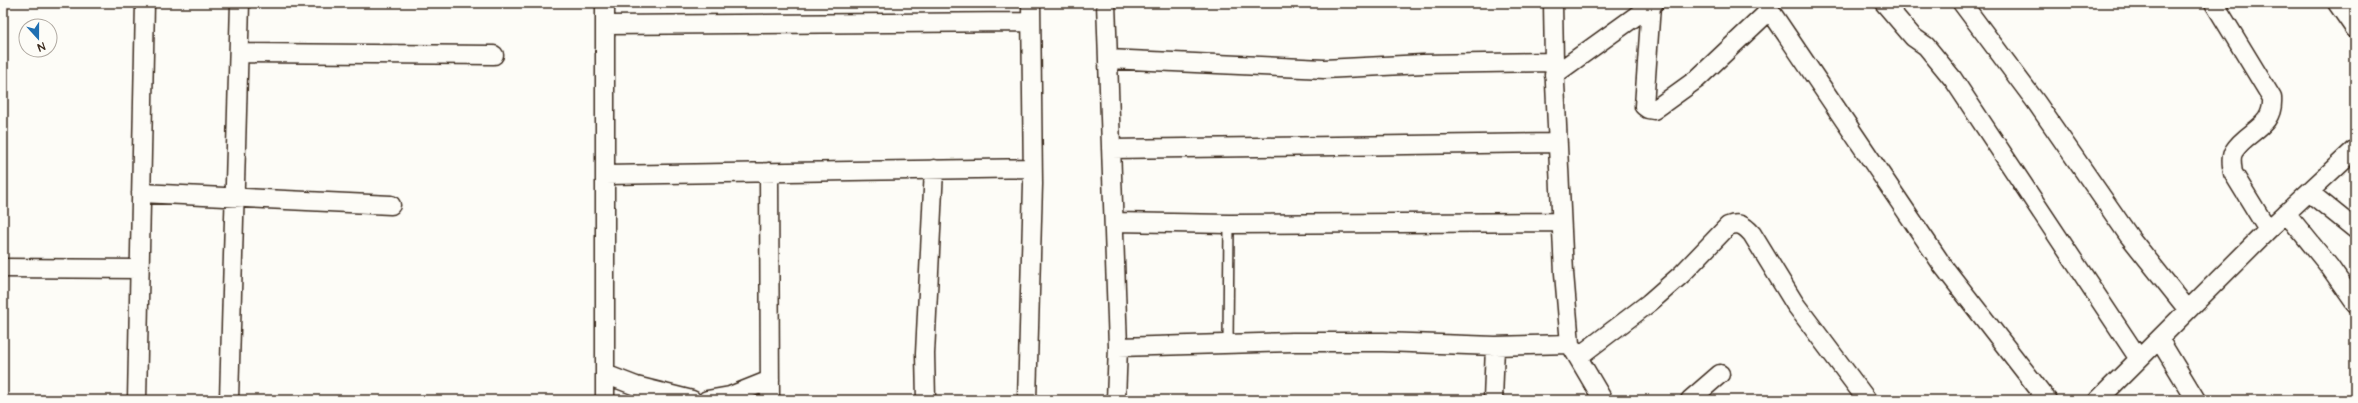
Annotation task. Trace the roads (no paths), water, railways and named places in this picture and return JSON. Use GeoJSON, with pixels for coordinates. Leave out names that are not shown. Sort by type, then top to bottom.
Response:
{"type":"FeatureCollection","features":[{"type":"Feature","properties":{"kind":"street"},"geometry":{"type":"LineString","coordinates":[[136,400],[145,3]]}},
{"type":"Feature","properties":{"kind":"street"},"geometry":{"type":"LineString","coordinates":[[229,400],[236,196],[240,3]]}},
{"type":"Feature","properties":{"kind":"street"},"geometry":{"type":"LineString","coordinates":[[605,3],[605,400]]}},
{"type":"Feature","properties":{"kind":"street"},"geometry":{"type":"LineString","coordinates":[[1027,400],[1032,168],[1031,3]]}},
{"type":"Feature","properties":{"kind":"street"},"geometry":{"type":"LineString","coordinates":[[1106,3],[1118,347],[1116,400]]}},
{"type":"Feature","properties":{"kind":"street"},"geometry":{"type":"LineString","coordinates":[[1554,3],[1554,68],[1561,222],[1574,351],[1603,400]]}},
{"type":"Feature","properties":{"kind":"street"},"geometry":{"type":"LineString","coordinates":[[1884,3],[1913,37],[1926,46],[1953,79],[2139,360]]}},
{"type":"Feature","properties":{"kind":"street"},"geometry":{"type":"LineString","coordinates":[[1962,3],[2036,102],[2129,236],[2188,310]]}},
{"type":"Feature","properties":{"kind":"street"},"geometry":{"type":"LineString","coordinates":[[2214,3],[2272,98],[2273,110],[2269,118],[2233,152],[2231,162],[2233,173],[2268,230]]}},
{"type":"Feature","properties":{"kind":"street"},"geometry":{"type":"LineString","coordinates":[[2337,3],[2355,29]]}},
{"type":"Feature","properties":{"kind":"street"},"geometry":{"type":"LineString","coordinates":[[1108,59],[1324,69],[1423,64],[1554,68],[1653,4]]}},
{"type":"Feature","properties":{"kind":"street"},"geometry":{"type":"LineString","coordinates":[[1653,4],[1644,106],[1648,109],[1654,110],[1697,80],[1768,7],[1944,266],[2047,400]]}},
{"type":"Feature","properties":{"kind":"street"},"geometry":{"type":"LineString","coordinates":[[606,26],[1031,22]]}},
{"type":"Feature","properties":{"kind":"street"},"geometry":{"type":"LineString","coordinates":[[239,53],[494,55]]}},
{"type":"Feature","properties":{"kind":"street"},"geometry":{"type":"LineString","coordinates":[[1111,149],[1558,143]]}},
{"type":"Feature","properties":{"kind":"street"},"geometry":{"type":"LineString","coordinates":[[2098,400],[2268,230],[2355,149]]}},
{"type":"Feature","properties":{"kind":"street"},"geometry":{"type":"LineString","coordinates":[[606,175],[1032,168]]}},
{"type":"Feature","properties":{"kind":"street"},"geometry":{"type":"LineString","coordinates":[[926,400],[925,354],[934,169]]}},
{"type":"Feature","properties":{"kind":"street"},"geometry":{"type":"LineString","coordinates":[[769,172],[770,400]]}},
{"type":"Feature","properties":{"kind":"street"},"geometry":{"type":"LineString","coordinates":[[2309,192],[2355,229]]}},
{"type":"Feature","properties":{"kind":"street"},"geometry":{"type":"LineString","coordinates":[[141,193],[236,196],[391,205]]}},
{"type":"Feature","properties":{"kind":"street"},"geometry":{"type":"LineString","coordinates":[[2286,213],[2330,266],[2355,303]]}},
{"type":"Feature","properties":{"kind":"street"},"geometry":{"type":"LineString","coordinates":[[1114,222],[1229,224],[1561,222]]}},
{"type":"Feature","properties":{"kind":"street"},"geometry":{"type":"LineString","coordinates":[[1118,347],[1228,343],[1384,342],[1495,346],[1574,351],[1649,303],[1682,274],[1728,226],[1737,223],[1744,226],[1752,234],[1795,304],[1866,400]]}},
{"type":"Feature","properties":{"kind":"street"},"geometry":{"type":"LineString","coordinates":[[3,268],[139,269]]}},
{"type":"Feature","properties":{"kind":"street"},"geometry":{"type":"LineString","coordinates":[[2159,339],[2196,400]]}},
{"type":"Feature","properties":{"kind":"street"},"geometry":{"type":"LineString","coordinates":[[1493,400],[1495,346]]}},
{"type":"Feature","properties":{"kind":"street"},"geometry":{"type":"LineString","coordinates":[[605,374],[636,386],[692,400]]}},
{"type":"Feature","properties":{"kind":"street"},"geometry":{"type":"LineString","coordinates":[[1690,400],[1720,374]]}},
{"type":"Feature","properties":{"kind":"street"},"geometry":{"type":"LineString","coordinates":[[707,400],[730,396],[770,380]]}},
{"type":"Feature","properties":{"kind":"lane"},"geometry":{"type":"LineString","coordinates":[[1228,343],[1229,224]]}}]}
